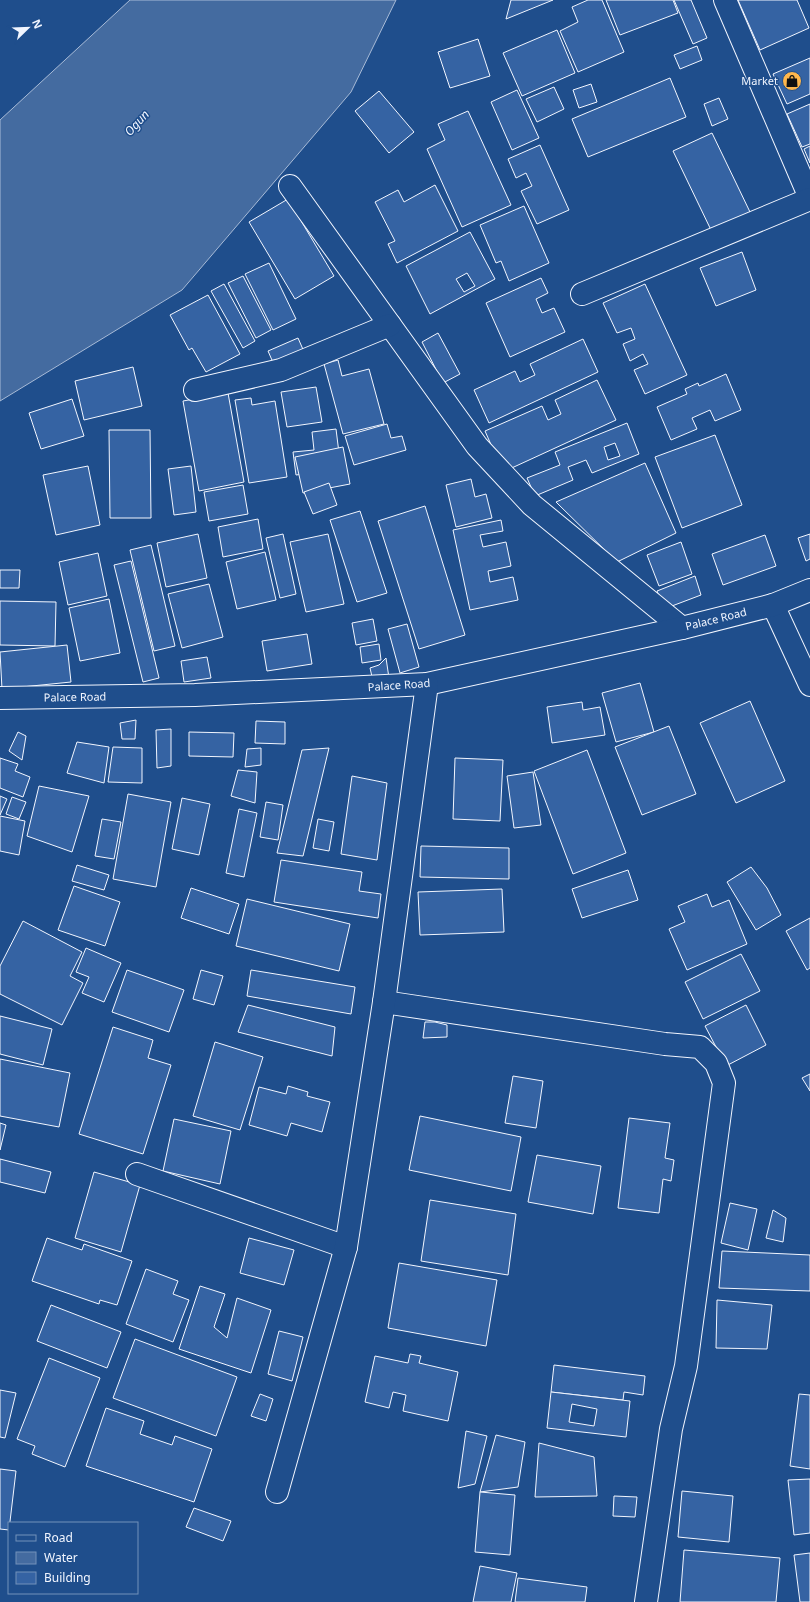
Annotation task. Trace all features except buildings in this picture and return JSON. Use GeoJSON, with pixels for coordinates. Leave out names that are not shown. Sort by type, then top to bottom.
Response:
{"type":"FeatureCollection","features":[{"type":"Feature","properties":{"kind":"street"},"geometry":{"type":"LineString","coordinates":[[582,294],[810,199],[725,0]]}},
{"type":"Feature","properties":{"kind":"street"},"geometry":{"type":"LineString","coordinates":[[290,186],[477,446],[532,505],[682,628]]}},
{"type":"Feature","properties":{"kind":"street"},"geometry":{"type":"LineString","coordinates":[[195,390],[282,370],[390,325]]}},
{"type":"Feature","properties":{"kind":"street","name":"Palace Road"},"geometry":{"type":"LineString","coordinates":[[0,698],[195,695],[427,684],[682,628],[773,605],[810,590]]}},
{"type":"Feature","properties":{"kind":"street"},"geometry":{"type":"LineString","coordinates":[[773,605],[810,685]]}},
{"type":"Feature","properties":{"kind":"street"},"geometry":{"type":"LineString","coordinates":[[277,1492],[346,1247],[384,1002],[427,684]]}},
{"type":"Feature","properties":{"kind":"street"},"geometry":{"type":"LineString","coordinates":[[384,1002],[665,1044],[700,1047],[716,1063],[724,1083],[686,1366],[671,1429],[646,1602]]}},
{"type":"Feature","properties":{"kind":"street"},"geometry":{"type":"LineString","coordinates":[[137,1174],[346,1247]]}},
{"type":"Feature","properties":{"kind":"water","name":"Ogun"},"geometry":{"type":"Polygon","coordinates":[[[130,0],[396,0],[351,92],[182,290],[0,401],[0,120],[130,0]]]}},
{"type":"Feature","properties":{"kind":"place","name":"Market"},"geometry":{"type":"Point","coordinates":[792,81]}}]}
